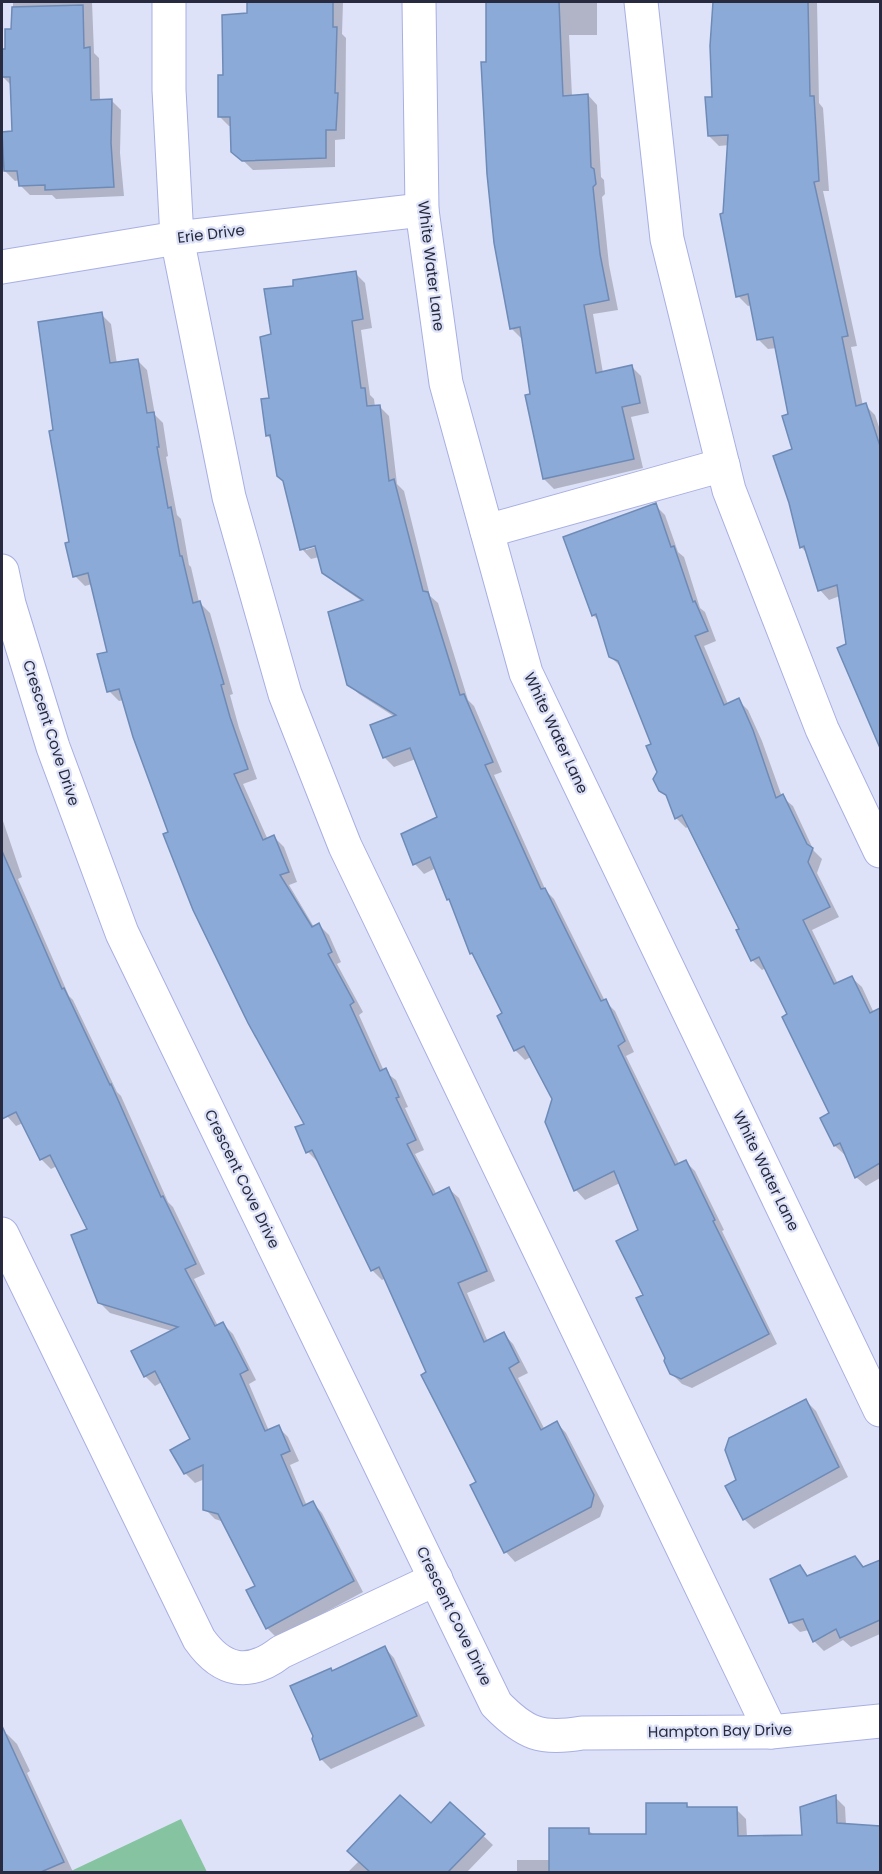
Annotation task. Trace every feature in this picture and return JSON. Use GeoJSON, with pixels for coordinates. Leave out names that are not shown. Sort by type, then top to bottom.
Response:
{"type":"FeatureCollection","features":[{"type":"Feature","properties":{"kind":"street"},"geometry":{"type":"LineString","coordinates":[[169,2],[169,90],[177,238],[229,497],[285,694],[345,846],[771,1732]]}},
{"type":"Feature","properties":{"kind":"street","name":"White Water Lane"},"geometry":{"type":"LineString","coordinates":[[419,2],[422,210],[446,383],[526,673],[880,1410]]}},
{"type":"Feature","properties":{"kind":"street"},"geometry":{"type":"LineString","coordinates":[[641,2],[667,239],[729,490],[822,729],[880,850]]}},
{"type":"Feature","properties":{"kind":"street","name":"Erie Drive"},"geometry":{"type":"LineString","coordinates":[[2,267],[177,238],[422,210]]}},
{"type":"Feature","properties":{"kind":"street"},"geometry":{"type":"LineString","coordinates":[[487,531],[723,465]]}},
{"type":"Feature","properties":{"kind":"street","name":"Crescent Cove Drive"},"geometry":{"type":"LineString","coordinates":[[2,571],[9,604],[53,747],[122,933],[496,1704],[513,1721],[534,1733],[559,1737]]}},
{"type":"Feature","properties":{"kind":"street"},"geometry":{"type":"LineString","coordinates":[[2,1234],[199,1639],[208,1653],[222,1663],[237,1668],[253,1668],[268,1662],[281,1652],[436,1579]]}},
{"type":"Feature","properties":{"kind":"street","name":"Hampton Bay Drive"},"geometry":{"type":"LineString","coordinates":[[559,1737],[582,1733],[771,1732],[880,1721]]}},
{"type":"Feature","properties":{"kind":"green space"},"geometry":{"type":"Polygon","coordinates":[[[181,1819],[207,1872],[69,1872],[181,1819]]]}},
{"type":"Feature","properties":{"kind":"building"},"geometry":{"type":"Polygon","coordinates":[[[247,2],[333,2],[333,27],[337,27],[335,93],[338,93],[336,130],[326,130],[326,158],[242,161],[231,152],[230,117],[218,117],[218,75],[223,75],[222,15],[247,13],[247,2]]]}},
{"type":"Feature","properties":{"kind":"building"},"geometry":{"type":"Polygon","coordinates":[[[486,2],[559,2],[563,96],[588,94],[591,167],[594,169],[596,184],[593,187],[600,254],[609,300],[584,305],[596,373],[632,365],[640,403],[622,407],[634,459],[543,479],[525,395],[530,394],[520,327],[510,329],[494,243],[487,174],[481,62],[486,62],[486,2]]]}},
{"type":"Feature","properties":{"kind":"building"},"geometry":{"type":"Polygon","coordinates":[[[713,2],[808,2],[810,96],[814,96],[819,181],[814,182],[848,336],[842,337],[856,406],[866,403],[880,446],[880,748],[837,648],[846,644],[837,585],[818,591],[804,546],[800,548],[789,503],[773,456],[792,449],[782,416],[788,414],[773,337],[757,340],[748,294],[736,297],[720,214],[723,213],[728,135],[708,136],[705,97],[712,97],[710,46],[713,2]]]}},
{"type":"Feature","properties":{"kind":"building"},"geometry":{"type":"Polygon","coordinates":[[[83,5],[84,48],[90,47],[91,100],[112,99],[111,143],[114,187],[45,190],[45,185],[19,186],[17,171],[4,171],[2,132],[12,131],[10,77],[2,77],[2,49],[5,49],[5,29],[11,29],[12,7],[83,5]]]}},
{"type":"Feature","properties":{"kind":"building"},"geometry":{"type":"Polygon","coordinates":[[[356,271],[363,319],[352,321],[361,388],[365,388],[367,406],[380,405],[389,481],[394,479],[423,591],[428,592],[460,695],[464,694],[493,762],[485,765],[541,889],[545,888],[601,1001],[606,999],[625,1041],[618,1046],[675,1165],[686,1160],[715,1220],[713,1221],[769,1334],[681,1379],[670,1374],[664,1361],[665,1358],[636,1298],[643,1295],[616,1241],[638,1230],[614,1171],[574,1191],[545,1122],[552,1099],[524,1046],[514,1051],[497,1016],[502,1013],[472,953],[470,954],[430,857],[413,865],[401,834],[437,817],[410,748],[383,758],[370,725],[396,715],[347,685],[328,612],[363,600],[322,573],[315,546],[300,550],[283,481],[277,476],[270,435],[266,436],[261,399],[269,398],[260,337],[271,334],[264,289],[293,286],[293,280],[356,271]]]}},
{"type":"Feature","properties":{"kind":"building"},"geometry":{"type":"Polygon","coordinates":[[[102,312],[110,363],[138,359],[147,413],[154,412],[159,447],[157,447],[168,508],[171,507],[180,556],[182,556],[193,603],[200,601],[224,684],[221,685],[230,717],[248,769],[234,774],[263,840],[274,835],[289,872],[280,875],[312,927],[319,923],[332,952],[328,954],[354,1002],[350,1005],[380,1071],[386,1068],[399,1097],[396,1098],[416,1140],[407,1144],[433,1195],[449,1187],[474,1241],[487,1271],[458,1283],[484,1342],[504,1332],[519,1362],[509,1368],[541,1430],[557,1421],[594,1495],[591,1507],[504,1553],[470,1485],[476,1482],[421,1375],[426,1372],[379,1267],[371,1271],[312,1150],[306,1153],[295,1127],[304,1124],[248,1023],[193,910],[163,834],[168,832],[133,737],[119,689],[107,692],[97,654],[107,652],[88,573],[73,577],[65,543],[69,542],[49,431],[53,430],[38,322],[102,312]]]}},
{"type":"Feature","properties":{"kind":"building"},"geometry":{"type":"Polygon","coordinates":[[[656,503],[671,547],[674,546],[693,602],[695,601],[708,631],[695,636],[724,705],[739,698],[753,730],[776,798],[783,794],[807,844],[813,848],[808,862],[830,907],[803,920],[834,984],[852,976],[870,1013],[880,1008],[880,1163],[855,1178],[840,1143],[834,1146],[820,1118],[829,1113],[782,1017],[787,1014],[759,957],[751,961],[736,930],[739,929],[682,815],[675,819],[666,795],[659,791],[653,779],[657,772],[646,746],[651,744],[618,661],[609,657],[596,614],[592,616],[563,537],[656,503]]]}},
{"type":"Feature","properties":{"kind":"building"},"geometry":{"type":"Polygon","coordinates":[[[2,851],[62,989],[64,988],[111,1084],[161,1197],[163,1196],[196,1264],[185,1269],[215,1326],[223,1322],[248,1370],[240,1374],[265,1431],[279,1425],[290,1451],[281,1455],[303,1506],[313,1501],[354,1581],[266,1629],[246,1590],[255,1586],[218,1514],[203,1510],[203,1465],[184,1474],[170,1450],[190,1439],[155,1371],[144,1377],[131,1351],[178,1327],[98,1303],[71,1235],[87,1229],[50,1155],[40,1160],[16,1112],[2,1119],[2,851]]]}},
{"type":"Feature","properties":{"kind":"building"},"geometry":{"type":"Polygon","coordinates":[[[806,1399],[839,1467],[743,1520],[725,1486],[736,1480],[725,1450],[729,1438],[806,1399]]]}},
{"type":"Feature","properties":{"kind":"building"},"geometry":{"type":"Polygon","coordinates":[[[855,1556],[863,1567],[880,1560],[880,1620],[840,1638],[836,1629],[813,1642],[803,1619],[789,1623],[770,1579],[800,1565],[807,1576],[855,1556]]]}},
{"type":"Feature","properties":{"kind":"building"},"geometry":{"type":"Polygon","coordinates":[[[385,1646],[417,1716],[320,1760],[313,1736],[290,1686],[331,1668],[332,1671],[385,1646]]]}},
{"type":"Feature","properties":{"kind":"building"},"geometry":{"type":"Polygon","coordinates":[[[2,1726],[64,1862],[41,1872],[2,1872],[2,1726]]]}},
{"type":"Feature","properties":{"kind":"building"},"geometry":{"type":"Polygon","coordinates":[[[400,1795],[431,1823],[450,1802],[485,1834],[448,1872],[370,1872],[347,1851],[400,1795]]]}},
{"type":"Feature","properties":{"kind":"building"},"geometry":{"type":"Polygon","coordinates":[[[836,1795],[837,1823],[880,1826],[880,1872],[549,1872],[549,1828],[589,1828],[589,1834],[646,1834],[646,1803],[687,1803],[687,1807],[737,1807],[738,1836],[802,1835],[800,1807],[836,1795]]]}}]}
